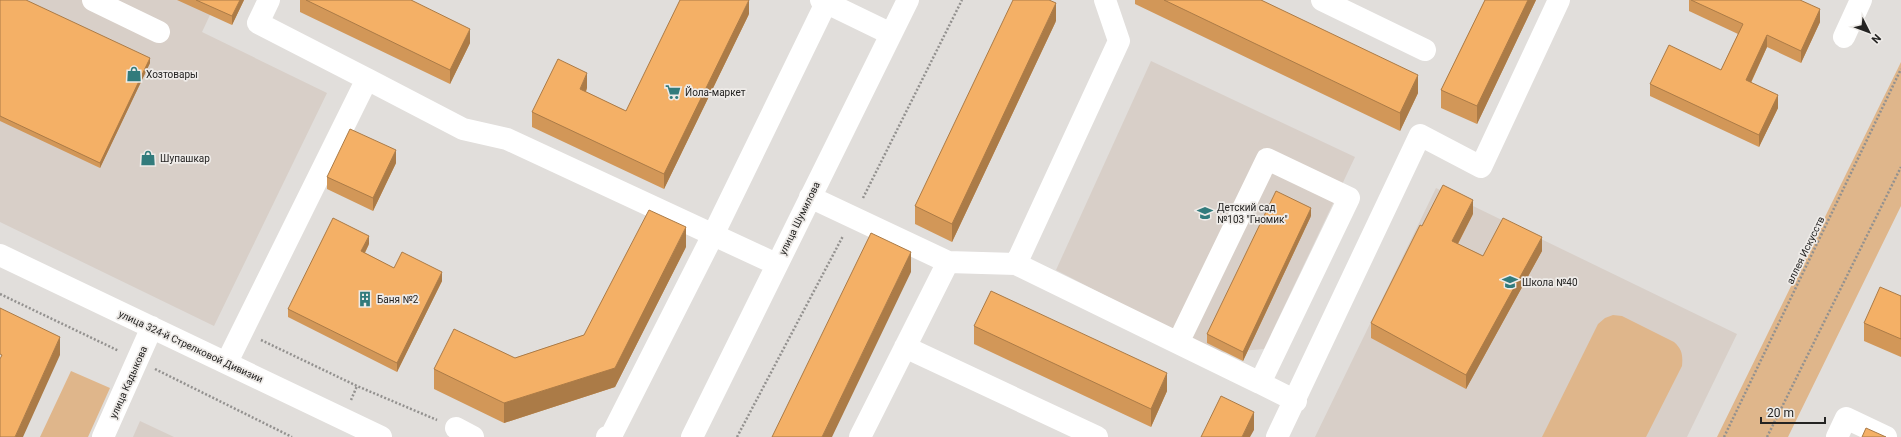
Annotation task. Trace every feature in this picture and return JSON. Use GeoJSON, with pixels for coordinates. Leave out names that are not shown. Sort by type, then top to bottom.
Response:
{"type":"FeatureCollection","features":[{"type":"Feature","properties":{"kind":"street"},"geometry":{"type":"LineString","coordinates":[[93,0],[159,32]]}},
{"type":"Feature","properties":{"kind":"street"},"geometry":{"type":"LineString","coordinates":[[269,0],[258,23],[464,129],[507,139],[776,264]]}},
{"type":"Feature","properties":{"kind":"street","name":"улица Шумилова"},"geometry":{"type":"LineString","coordinates":[[692,437],[776,264],[908,0]]}},
{"type":"Feature","properties":{"kind":"street"},"geometry":{"type":"LineString","coordinates":[[1016,264],[1119,42],[1105,0]]}},
{"type":"Feature","properties":{"kind":"street"},"geometry":{"type":"LineString","coordinates":[[1322,0],[1425,50]]}},
{"type":"Feature","properties":{"kind":"street"},"geometry":{"type":"LineString","coordinates":[[1277,437],[1296,400],[1420,135],[1481,167],[1559,0]]}},
{"type":"Feature","properties":{"kind":"street"},"geometry":{"type":"LineString","coordinates":[[1844,37],[1861,0]]}},
{"type":"Feature","properties":{"kind":"street"},"geometry":{"type":"LineString","coordinates":[[607,437],[611,436],[713,235],[823,2],[891,34]]}},
{"type":"Feature","properties":{"kind":"street"},"geometry":{"type":"LineString","coordinates":[[227,362],[366,79]]}},
{"type":"Feature","properties":{"kind":"street"},"geometry":{"type":"LineString","coordinates":[[1178,343],[1267,159],[1349,198],[1260,383]]}},
{"type":"Feature","properties":{"kind":"street"},"geometry":{"type":"LineString","coordinates":[[810,196],[948,262],[1016,264],[1296,400]]}},
{"type":"Feature","properties":{"kind":"street","name":"улица 324-й Стрелковой Дивизии"},"geometry":{"type":"LineString","coordinates":[[0,255],[227,362],[380,437]]}},
{"type":"Feature","properties":{"kind":"street"},"geometry":{"type":"LineString","coordinates":[[860,437],[948,262]]}},
{"type":"Feature","properties":{"kind":"street","name":"улица Кадыкова"},"geometry":{"type":"LineString","coordinates":[[103,437],[152,327]]}},
{"type":"Feature","properties":{"kind":"street"},"geometry":{"type":"LineString","coordinates":[[905,347],[1097,437]]}},
{"type":"Feature","properties":{"kind":"street"},"geometry":{"type":"LineString","coordinates":[[1837,437],[1846,418],[1886,437]]}},
{"type":"Feature","properties":{"kind":"path","name":"аллея Искусств"},"geometry":{"type":"LineString","coordinates":[[1724,437],[1901,69]]}},
{"type":"Feature","properties":{"kind":"path"},"geometry":{"type":"LineString","coordinates":[[1767,437],[1901,167]]}},
{"type":"Feature","properties":{"kind":"path"},"geometry":{"type":"LineString","coordinates":[[242,332],[358,386],[465,433]]}},
{"type":"Feature","properties":{"kind":"path"},"geometry":{"type":"LineString","coordinates":[[349,407],[358,386]]}},
{"type":"Feature","properties":{"kind":"shaded area","name":"Шупашкар"},"geometry":{"type":"Polygon","coordinates":[[[0,0],[217,0],[202,32],[327,93],[214,326],[0,222],[0,0]]]}},
{"type":"Feature","properties":{"kind":"shaded area","name":"Детский сад №103 \"Гномик\""},"geometry":{"type":"Polygon","coordinates":[[[1151,61],[1355,157],[1264,349],[1217,353],[1056,270],[1151,61]]]}},
{"type":"Feature","properties":{"kind":"shaded area"},"geometry":{"type":"Polygon","coordinates":[[[1901,62],[1901,206],[1788,437],[1717,437],[1901,62]]]}},
{"type":"Feature","properties":{"kind":"shaded area","name":"Школа №40"},"geometry":{"type":"Polygon","coordinates":[[[1436,188],[1737,334],[1687,437],[1315,437],[1436,188]]]}},
{"type":"Feature","properties":{"kind":"shaded area"},"geometry":{"type":"Polygon","coordinates":[[[1613,315],[1622,316],[1674,342],[1679,347],[1681,352],[1682,366],[1646,437],[1542,437],[1598,324],[1605,318],[1613,315]]]}},
{"type":"Feature","properties":{"kind":"shaded area"},"geometry":{"type":"Polygon","coordinates":[[[71,371],[110,388],[88,437],[40,437],[71,371]]]}},
{"type":"Feature","properties":{"kind":"shaded area"},"geometry":{"type":"Polygon","coordinates":[[[140,421],[174,437],[133,437],[140,421]]]}},
{"type":"Feature","properties":{"kind":"building"},"geometry":{"type":"Polygon","coordinates":[[[0,0],[26,0],[150,58],[100,163],[0,116],[0,0]]]}},
{"type":"Feature","properties":{"kind":"building"},"geometry":{"type":"Polygon","coordinates":[[[196,0],[240,0],[232,16],[196,0]]]}},
{"type":"Feature","properties":{"kind":"building"},"geometry":{"type":"Polygon","coordinates":[[[306,0],[411,0],[470,29],[450,70],[306,0]]]}},
{"type":"Feature","properties":{"kind":"building"},"geometry":{"type":"Polygon","coordinates":[[[680,0],[749,0],[664,174],[532,112],[558,59],[587,73],[580,89],[626,111],[680,0]]]}},
{"type":"Feature","properties":{"kind":"building"},"geometry":{"type":"Polygon","coordinates":[[[1013,0],[1049,0],[1056,3],[952,224],[915,206],[1013,0]]]}},
{"type":"Feature","properties":{"kind":"building"},"geometry":{"type":"Polygon","coordinates":[[[1164,0],[1261,0],[1418,75],[1400,113],[1164,0]]]}},
{"type":"Feature","properties":{"kind":"building"},"geometry":{"type":"Polygon","coordinates":[[[1485,0],[1528,0],[1477,106],[1441,90],[1485,0]]]}},
{"type":"Feature","properties":{"kind":"building"},"geometry":{"type":"Polygon","coordinates":[[[1691,0],[1800,0],[1820,9],[1801,51],[1767,35],[1746,80],[1778,95],[1759,135],[1650,84],[1669,45],[1721,70],[1743,24],[1691,0]]]}},
{"type":"Feature","properties":{"kind":"building"},"geometry":{"type":"Polygon","coordinates":[[[350,129],[396,150],[373,198],[327,177],[350,129]]]}},
{"type":"Feature","properties":{"kind":"building"},"geometry":{"type":"Polygon","coordinates":[[[1443,185],[1473,200],[1452,241],[1483,256],[1503,218],[1542,237],[1466,375],[1371,323],[1420,225],[1422,226],[1443,185]]]}},
{"type":"Feature","properties":{"kind":"building"},"geometry":{"type":"Polygon","coordinates":[[[1276,191],[1311,208],[1243,352],[1207,334],[1276,191]]]}},
{"type":"Feature","properties":{"kind":"building"},"geometry":{"type":"Polygon","coordinates":[[[649,210],[686,227],[615,368],[504,403],[434,369],[454,329],[515,358],[584,335],[649,210]]]}},
{"type":"Feature","properties":{"kind":"building","name":"Баня №2"},"geometry":{"type":"Polygon","coordinates":[[[333,218],[369,236],[361,251],[394,268],[402,252],[442,272],[397,363],[288,309],[333,218]]]}},
{"type":"Feature","properties":{"kind":"building"},"geometry":{"type":"Polygon","coordinates":[[[871,233],[911,252],[822,437],[772,437],[871,233]]]}},
{"type":"Feature","properties":{"kind":"building"},"geometry":{"type":"Polygon","coordinates":[[[1880,287],[1901,296],[1901,339],[1864,323],[1880,287]]]}},
{"type":"Feature","properties":{"kind":"building"},"geometry":{"type":"Polygon","coordinates":[[[991,291],[1167,373],[1151,409],[974,326],[991,291]]]}},
{"type":"Feature","properties":{"kind":"building"},"geometry":{"type":"Polygon","coordinates":[[[0,308],[60,337],[15,437],[0,437],[0,359],[2,355],[0,354],[0,308]]]}},
{"type":"Feature","properties":{"kind":"building"},"geometry":{"type":"Polygon","coordinates":[[[1221,396],[1254,412],[1242,437],[1201,437],[1221,396]]]}},
{"type":"Feature","properties":{"kind":"building"},"geometry":{"type":"Polygon","coordinates":[[[1866,428],[1886,437],[1862,437],[1866,428]]]}},
{"type":"Feature","properties":{"kind":"place","name":"Хозтовары"},"geometry":{"type":"Point","coordinates":[134,74]}},
{"type":"Feature","properties":{"kind":"place","name":"Йола-маркет"},"geometry":{"type":"Point","coordinates":[673,92]}},
{"type":"Feature","properties":{"kind":"place","name":"Шупашкар"},"geometry":{"type":"Point","coordinates":[148,158]}},
{"type":"Feature","properties":{"kind":"place","name":"Детский сад №103 \"Гномик\""},"geometry":{"type":"Point","coordinates":[1205,213]}},
{"type":"Feature","properties":{"kind":"place","name":"Школа №40"},"geometry":{"type":"Point","coordinates":[1510,282]}},
{"type":"Feature","properties":{"kind":"place","name":"Баня №2"},"geometry":{"type":"Point","coordinates":[365,299]}}]}
